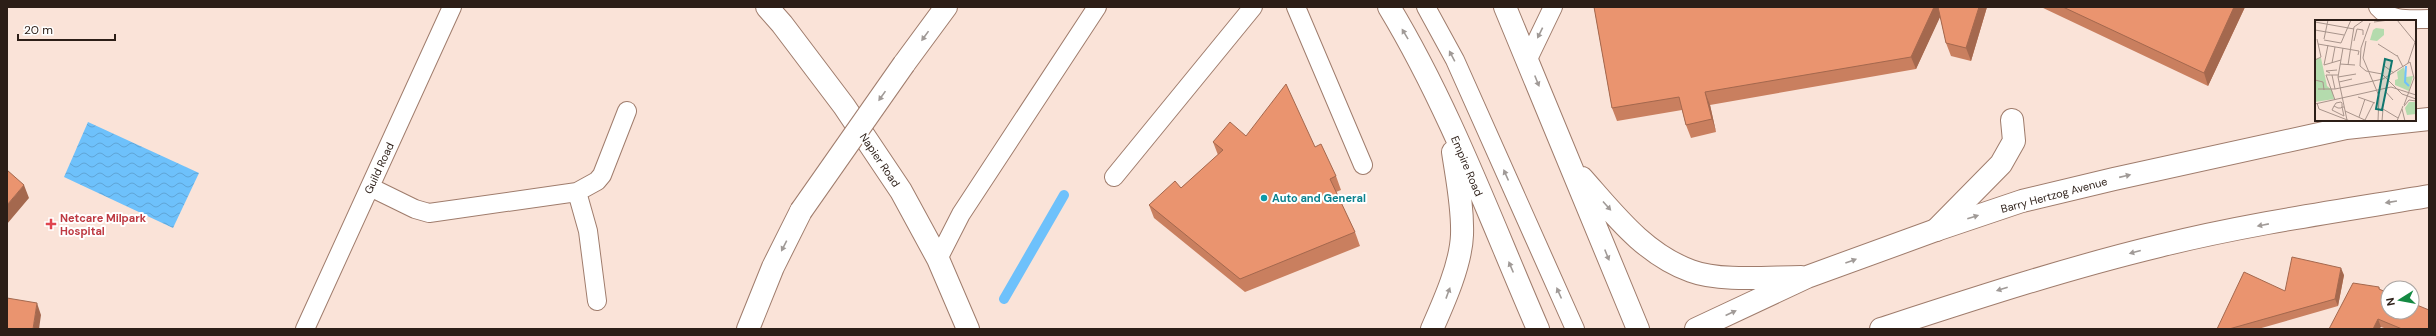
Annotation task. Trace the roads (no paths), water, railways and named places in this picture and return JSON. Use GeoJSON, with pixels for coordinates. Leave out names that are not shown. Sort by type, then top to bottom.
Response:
{"type":"FeatureCollection","features":[{"type":"Feature","properties":{"kind":"main road","name":"Napier Road"},"geometry":{"type":"LineString","coordinates":[[767,7],[782,24],[844,106],[901,191],[938,260],[968,329]]}},
{"type":"Feature","properties":{"kind":"main road"},"geometry":{"type":"LineString","coordinates":[[748,329],[773,267],[801,211],[904,64],[946,7]]}},
{"type":"Feature","properties":{"kind":"main road","name":"Empire Road"},"geometry":{"type":"LineString","coordinates":[[1389,7],[1412,45],[1450,124],[1538,329]]}},
{"type":"Feature","properties":{"kind":"main road"},"geometry":{"type":"LineString","coordinates":[[1506,7],[1638,329]]}},
{"type":"Feature","properties":{"kind":"main road","name":"Barry Hertzog Avenue"},"geometry":{"type":"LineString","coordinates":[[2416,120],[2429,119]]}},
{"type":"Feature","properties":{"kind":"main road"},"geometry":{"type":"LineString","coordinates":[[1936,230],[2000,164],[2014,141],[2012,120]]}},
{"type":"Feature","properties":{"kind":"main road","name":"Barry Hertzog Avenue"},"geometry":{"type":"LineString","coordinates":[[1696,329],[1807,277],[1936,230],[2022,201],[2204,158],[2346,128],[2411,121]]}},
{"type":"Feature","properties":{"kind":"main road"},"geometry":{"type":"LineString","coordinates":[[1432,329],[1448,293],[1462,236],[1461,209],[1450,124]]}},
{"type":"Feature","properties":{"kind":"main road"},"geometry":{"type":"LineString","coordinates":[[1572,167],[1638,240],[1666,259],[1692,272],[1729,277],[1807,277]]}},
{"type":"Feature","properties":{"kind":"main road"},"geometry":{"type":"LineString","coordinates":[[1881,329],[2040,277],[2160,245],[2297,218],[2429,196]]}},
{"type":"Feature","properties":{"kind":"lane","name":"Guild Road"},"geometry":{"type":"LineString","coordinates":[[305,329],[452,7]]}},
{"type":"Feature","properties":{"kind":"lane"},"geometry":{"type":"LineString","coordinates":[[938,260],[961,214],[1097,7]]}},
{"type":"Feature","properties":{"kind":"lane"},"geometry":{"type":"LineString","coordinates":[[1114,177],[1253,7]]}},
{"type":"Feature","properties":{"kind":"lane"},"geometry":{"type":"LineString","coordinates":[[1296,7],[1363,164]]}},
{"type":"Feature","properties":{"kind":"lane"},"geometry":{"type":"LineString","coordinates":[[1426,7],[1455,60],[1575,329]]}},
{"type":"Feature","properties":{"kind":"lane"},"geometry":{"type":"LineString","coordinates":[[1528,59],[1553,7]]}},
{"type":"Feature","properties":{"kind":"lane"},"geometry":{"type":"LineString","coordinates":[[2378,7],[2386,16],[2405,20],[2429,18]]}},
{"type":"Feature","properties":{"kind":"lane"},"geometry":{"type":"LineString","coordinates":[[370,187],[415,209],[429,213],[577,192],[597,181],[602,175],[627,111]]}},
{"type":"Feature","properties":{"kind":"lane"},"geometry":{"type":"LineString","coordinates":[[577,192],[588,231],[597,301]]}},
{"type":"Feature","properties":{"kind":"water"},"geometry":{"type":"Polygon","coordinates":[[[88,122],[199,173],[173,228],[64,177],[88,122]]]}},
{"type":"Feature","properties":{"kind":"waterway"},"geometry":{"type":"LineString","coordinates":[[1004,299],[1064,195]]}},
{"type":"Feature","properties":{"kind":"place","name":"Auto and General"},"geometry":{"type":"Point","coordinates":[1264,198]}},
{"type":"Feature","properties":{"kind":"place","name":"Netcare Milpark Hospital"},"geometry":{"type":"Point","coordinates":[51,224]}}]}
